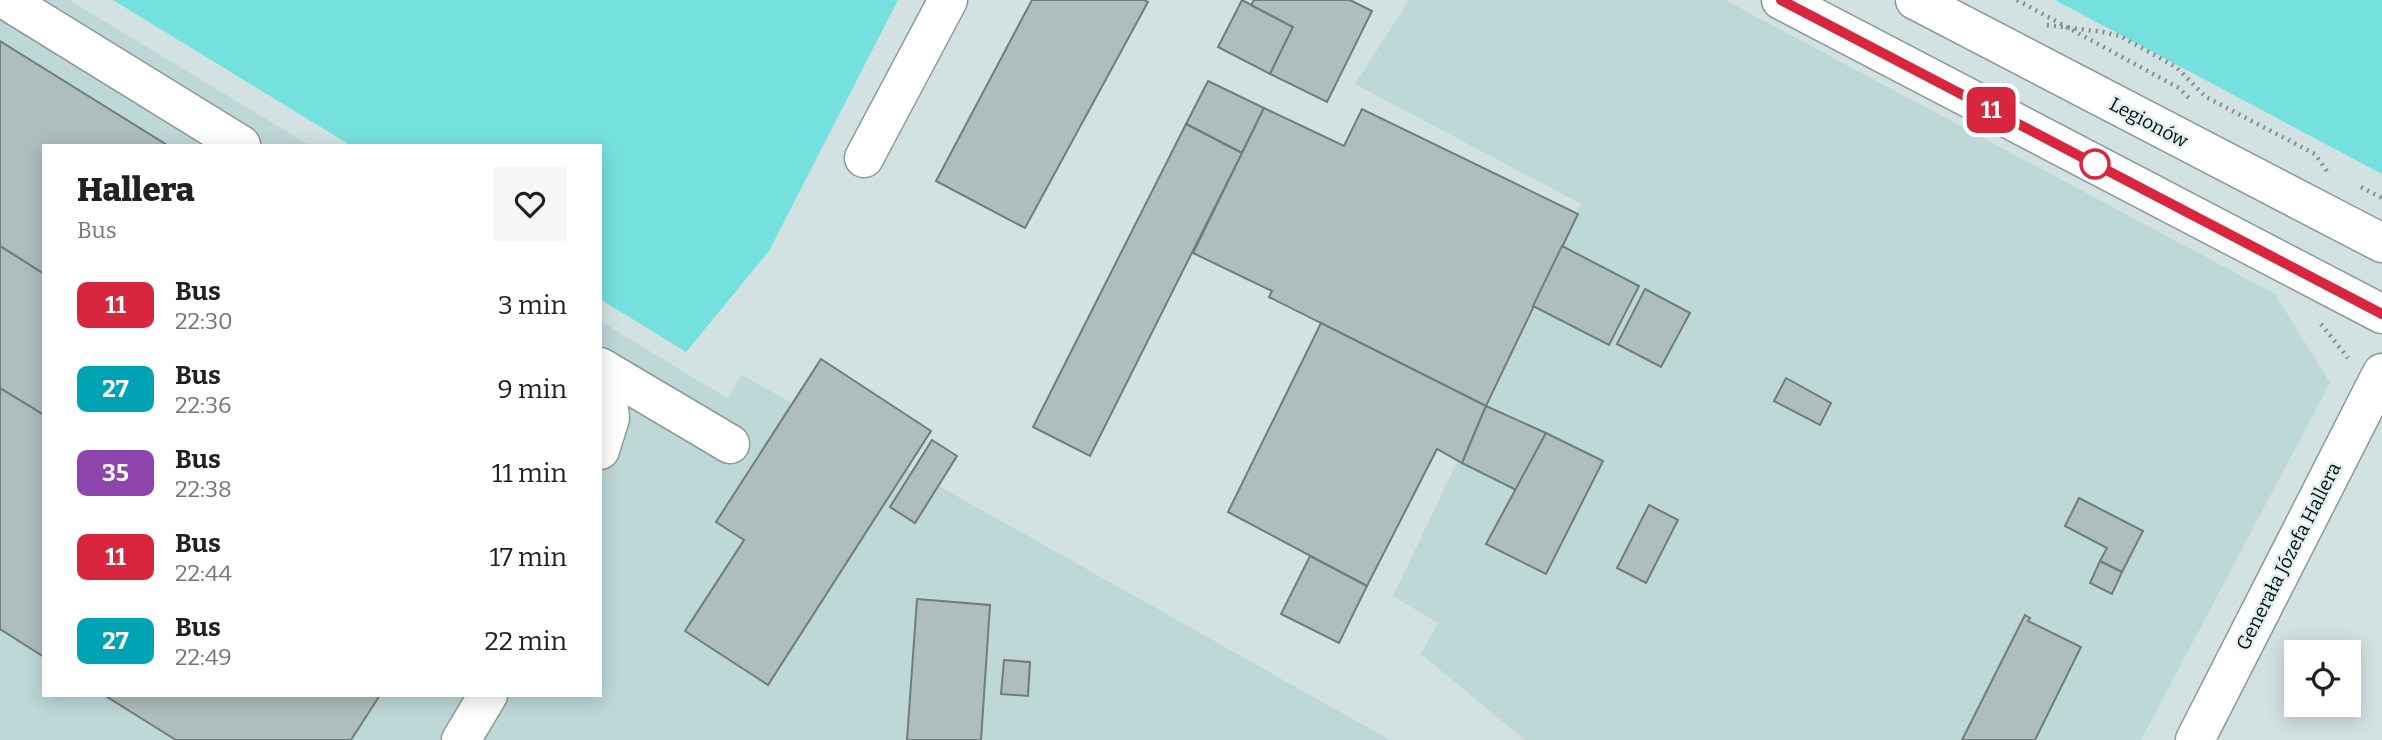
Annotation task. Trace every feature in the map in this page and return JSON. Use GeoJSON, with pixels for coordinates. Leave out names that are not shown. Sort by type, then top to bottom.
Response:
{"type":"FeatureCollection","features":[{"type":"Feature","properties":{"kind":"street"},"geometry":{"type":"LineString","coordinates":[[6,0],[240,144]]}},
{"type":"Feature","properties":{"kind":"street"},"geometry":{"type":"LineString","coordinates":[[864,158],[948,0]]}},
{"type":"Feature","properties":{"kind":"street"},"geometry":{"type":"LineString","coordinates":[[1781,0],[2382,314]]}},
{"type":"Feature","properties":{"kind":"street","name":"Legionów"},"geometry":{"type":"LineString","coordinates":[[1915,0],[2382,243]]}},
{"type":"Feature","properties":{"kind":"street"},"geometry":{"type":"LineString","coordinates":[[602,368],[730,444]]}},
{"type":"Feature","properties":{"kind":"street"},"geometry":{"type":"LineString","coordinates":[[602,368],[610,418],[602,444]]}},
{"type":"Feature","properties":{"kind":"street","name":"Generała Józefa Hallera"},"geometry":{"type":"LineString","coordinates":[[2195,740],[2382,373]]}},
{"type":"Feature","properties":{"kind":"street"},"geometry":{"type":"LineString","coordinates":[[461,740],[487,697]]}},
{"type":"Feature","properties":{"kind":"path"},"geometry":{"type":"LineString","coordinates":[[2017,0],[2179,88],[2196,106]]}},
{"type":"Feature","properties":{"kind":"path"},"geometry":{"type":"LineString","coordinates":[[2037,19],[2049,26],[2120,36],[2176,67],[2206,97],[2311,152],[2335,178]]}},
{"type":"Feature","properties":{"kind":"path"},"geometry":{"type":"LineString","coordinates":[[2315,168],[2327,170]]}},
{"type":"Feature","properties":{"kind":"path"},"geometry":{"type":"LineString","coordinates":[[2349,181],[2382,198]]}},
{"type":"Feature","properties":{"kind":"shaded area"},"geometry":{"type":"Polygon","coordinates":[[[0,0],[69,0],[307,144],[42,144],[42,697],[602,697],[602,322],[727,398],[742,375],[1390,740],[0,740],[0,0]]]}},
{"type":"Feature","properties":{"kind":"shaded area"},"geometry":{"type":"Polygon","coordinates":[[[113,0],[898,0],[769,251],[686,352],[602,300],[602,144],[348,144],[113,0]]]}},
{"type":"Feature","properties":{"kind":"shaded area"},"geometry":{"type":"Polygon","coordinates":[[[1409,0],[1725,0],[2275,294],[2330,383],[2141,740],[1525,740],[1421,654],[1438,623],[1393,596],[1581,204],[1355,84],[1409,0]]]}},
{"type":"Feature","properties":{"kind":"shaded area"},"geometry":{"type":"Polygon","coordinates":[[[2055,0],[2382,0],[2382,174],[2055,0]]]}},
{"type":"Feature","properties":{"kind":"building"},"geometry":{"type":"Polygon","coordinates":[[[1032,0],[1148,2],[1025,228],[936,181],[1032,0]]]}},
{"type":"Feature","properties":{"kind":"building"},"geometry":{"type":"Polygon","coordinates":[[[1242,0],[1293,27],[1270,74],[1218,47],[1242,0]]]}},
{"type":"Feature","properties":{"kind":"building"},"geometry":{"type":"Polygon","coordinates":[[[1254,0],[1350,0],[1372,11],[1327,102],[1270,74],[1293,27],[1251,5],[1254,0]]]}},
{"type":"Feature","properties":{"kind":"building"},"geometry":{"type":"Polygon","coordinates":[[[0,41],[165,144],[42,144],[42,273],[0,246],[0,41]]]}},
{"type":"Feature","properties":{"kind":"building"},"geometry":{"type":"Polygon","coordinates":[[[1208,81],[1264,108],[1242,153],[1186,124],[1208,81]]]}},
{"type":"Feature","properties":{"kind":"building"},"geometry":{"type":"Polygon","coordinates":[[[1264,108],[1344,146],[1362,109],[1578,214],[1486,406],[1269,297],[1272,291],[1193,253],[1264,108]]]}},
{"type":"Feature","properties":{"kind":"building"},"geometry":{"type":"Polygon","coordinates":[[[1186,124],[1242,153],[1090,456],[1033,427],[1186,124]]]}},
{"type":"Feature","properties":{"kind":"building"},"geometry":{"type":"Polygon","coordinates":[[[0,246],[42,273],[42,414],[0,388],[0,246]]]}},
{"type":"Feature","properties":{"kind":"building"},"geometry":{"type":"Polygon","coordinates":[[[1562,246],[1639,286],[1609,345],[1533,306],[1562,246]]]}},
{"type":"Feature","properties":{"kind":"building"},"geometry":{"type":"Polygon","coordinates":[[[1645,289],[1690,313],[1661,367],[1617,344],[1645,289]]]}},
{"type":"Feature","properties":{"kind":"building"},"geometry":{"type":"Polygon","coordinates":[[[1321,323],[1486,406],[1462,463],[1437,449],[1367,586],[1228,512],[1321,323]]]}},
{"type":"Feature","properties":{"kind":"building"},"geometry":{"type":"Polygon","coordinates":[[[821,359],[931,431],[768,685],[685,631],[744,540],[716,522],[821,359]]]}},
{"type":"Feature","properties":{"kind":"building"},"geometry":{"type":"Polygon","coordinates":[[[1786,378],[1831,403],[1820,425],[1774,401],[1786,378]]]}},
{"type":"Feature","properties":{"kind":"building"},"geometry":{"type":"Polygon","coordinates":[[[0,388],[42,414],[42,656],[0,629],[0,388]]]}},
{"type":"Feature","properties":{"kind":"building"},"geometry":{"type":"Polygon","coordinates":[[[1486,406],[1546,433],[1516,490],[1462,463],[1486,406]]]}},
{"type":"Feature","properties":{"kind":"building"},"geometry":{"type":"Polygon","coordinates":[[[1546,433],[1603,461],[1546,574],[1486,544],[1546,433]]]}},
{"type":"Feature","properties":{"kind":"building"},"geometry":{"type":"Polygon","coordinates":[[[932,440],[957,456],[915,523],[890,507],[932,440]]]}},
{"type":"Feature","properties":{"kind":"building"},"geometry":{"type":"Polygon","coordinates":[[[2079,498],[2143,531],[2122,572],[2100,561],[2107,548],[2065,526],[2079,498]]]}},
{"type":"Feature","properties":{"kind":"building"},"geometry":{"type":"Polygon","coordinates":[[[1649,505],[1678,520],[1646,583],[1617,568],[1649,505]]]}},
{"type":"Feature","properties":{"kind":"building"},"geometry":{"type":"Polygon","coordinates":[[[1310,556],[1367,586],[1339,643],[1281,614],[1310,556]]]}},
{"type":"Feature","properties":{"kind":"building"},"geometry":{"type":"Polygon","coordinates":[[[2100,561],[2122,572],[2112,594],[2090,583],[2100,561]]]}},
{"type":"Feature","properties":{"kind":"building"},"geometry":{"type":"Polygon","coordinates":[[[917,599],[990,605],[981,740],[907,740],[917,599]]]}},
{"type":"Feature","properties":{"kind":"building"},"geometry":{"type":"Polygon","coordinates":[[[2025,615],[2030,618],[2028,621],[2081,647],[2035,740],[1962,740],[2025,615]]]}},
{"type":"Feature","properties":{"kind":"building"},"geometry":{"type":"Polygon","coordinates":[[[1004,660],[1030,662],[1028,696],[1001,694],[1004,660]]]}},
{"type":"Feature","properties":{"kind":"building"},"geometry":{"type":"Polygon","coordinates":[[[107,697],[379,697],[351,740],[176,740],[107,697]]]}},
{"type":"Feature","properties":{"kind":"bus line","name":"11"},"geometry":{"type":"LineString","coordinates":[[1781,0],[2382,314]]}}]}
